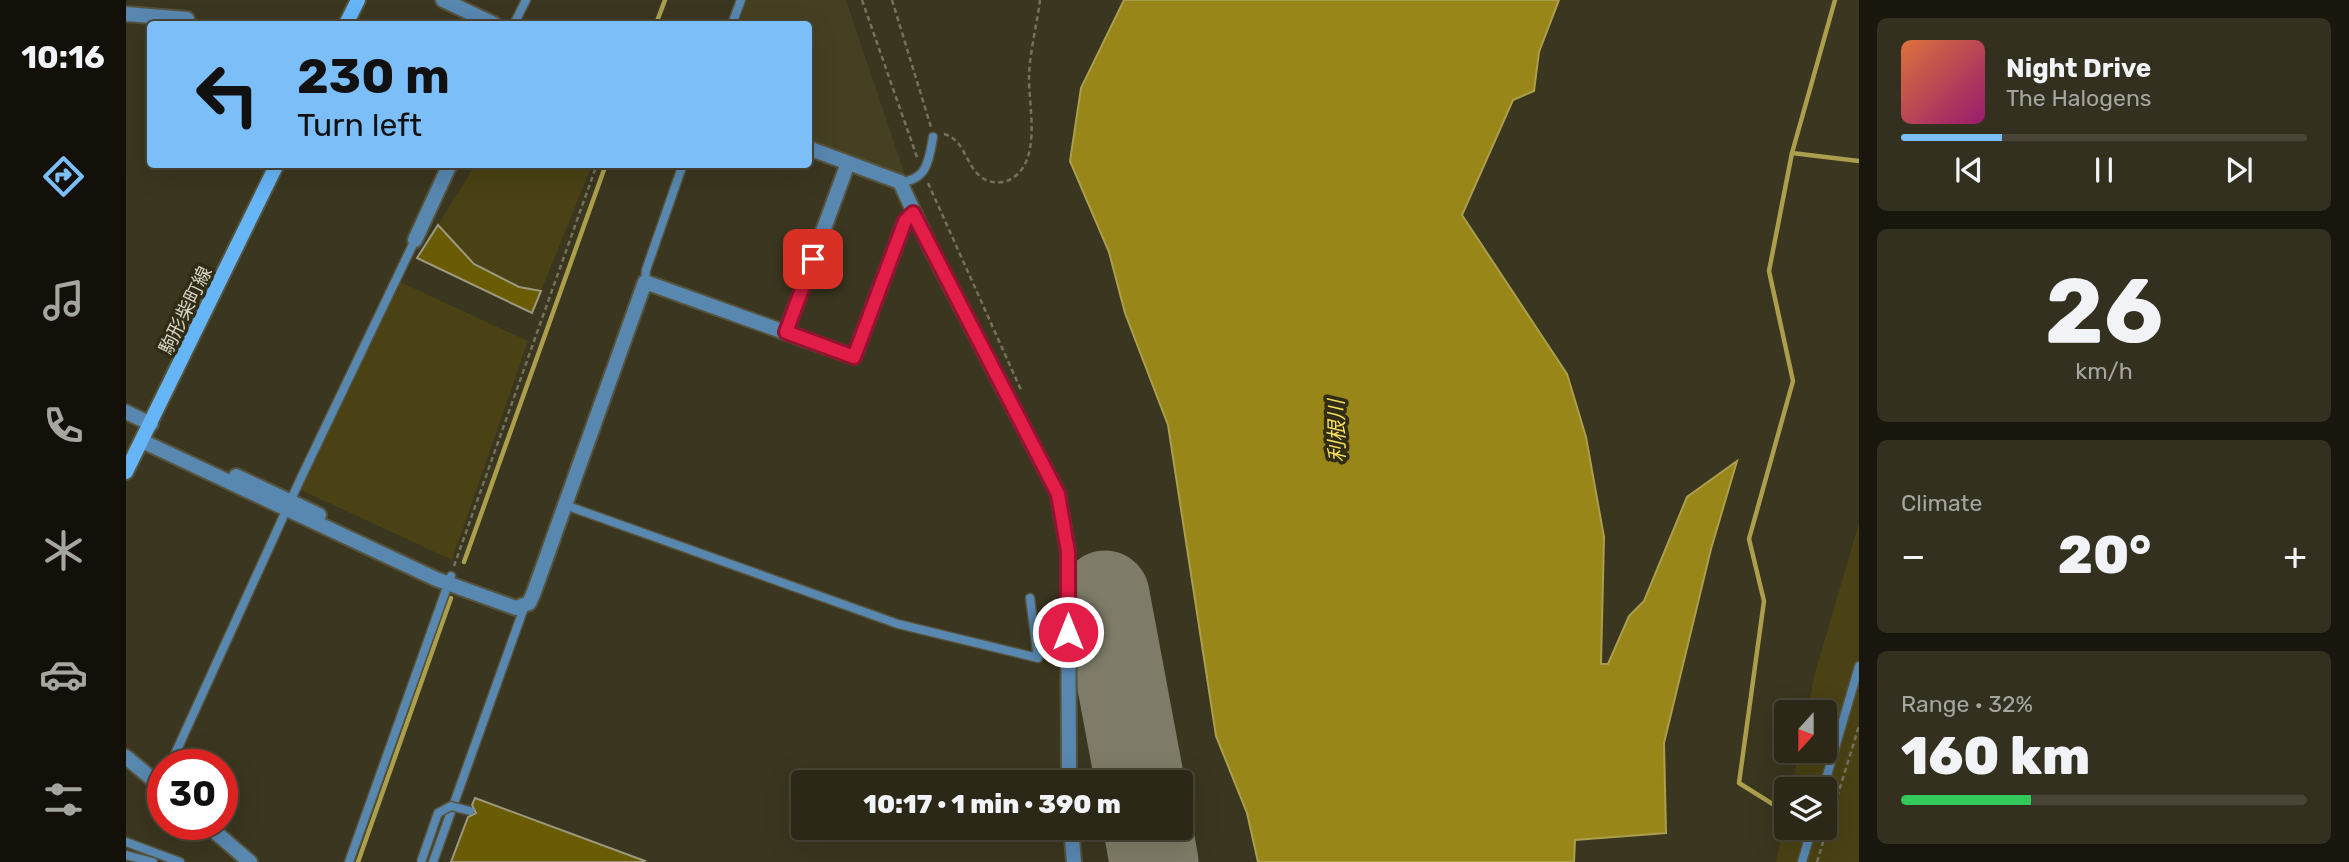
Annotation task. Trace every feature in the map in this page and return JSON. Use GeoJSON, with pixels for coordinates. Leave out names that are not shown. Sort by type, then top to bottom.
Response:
{"type":"FeatureCollection","features":[{"type":"Feature","properties":{"kind":"main road"},"geometry":{"type":"LineString","coordinates":[[348,21],[358,0]]}},
{"type":"Feature","properties":{"kind":"main road","name":"駒形柴町線"},"geometry":{"type":"LineString","coordinates":[[126,472],[275,168]]}},
{"type":"Feature","properties":{"kind":"street"},"geometry":{"type":"LineString","coordinates":[[443,0],[488,21]]}},
{"type":"Feature","properties":{"kind":"street"},"geometry":{"type":"LineString","coordinates":[[126,14],[187,19]]}},
{"type":"Feature","properties":{"kind":"street"},"geometry":{"type":"LineString","coordinates":[[812,150],[900,182],[913,213],[1058,494],[1068,552],[1069,770]]}},
{"type":"Feature","properties":{"kind":"street"},"geometry":{"type":"LineString","coordinates":[[786,332],[848,163]]}},
{"type":"Feature","properties":{"kind":"street"},"geometry":{"type":"LineString","coordinates":[[415,240],[448,168]]}},
{"type":"Feature","properties":{"kind":"street"},"geometry":{"type":"LineString","coordinates":[[126,412],[146,433],[288,506],[510,607],[526,605],[534,592],[645,282],[854,357],[905,221],[913,213]]}},
{"type":"Feature","properties":{"kind":"street"},"geometry":{"type":"LineString","coordinates":[[126,757],[147,773]]}},
{"type":"Feature","properties":{"kind":"street"},"geometry":{"type":"LineString","coordinates":[[225,840],[250,862]]}},
{"type":"Feature","properties":{"kind":"street"},"geometry":{"type":"LineString","coordinates":[[1072,840],[1074,862]]}},
{"type":"Feature","properties":{"kind":"lane"},"geometry":{"type":"LineString","coordinates":[[516,21],[526,0]]}},
{"type":"Feature","properties":{"kind":"lane"},"geometry":{"type":"LineString","coordinates":[[733,21],[741,0]]}},
{"type":"Feature","properties":{"kind":"lane"},"geometry":{"type":"LineString","coordinates":[[900,182],[915,181],[923,173],[929,164],[933,137]]}},
{"type":"Feature","properties":{"kind":"lane"},"geometry":{"type":"LineString","coordinates":[[645,282],[646,270],[682,168]]}},
{"type":"Feature","properties":{"kind":"lane"},"geometry":{"type":"LineString","coordinates":[[177,749],[288,506],[415,240]]}},
{"type":"Feature","properties":{"kind":"lane"},"geometry":{"type":"LineString","coordinates":[[565,505],[898,624],[1038,658],[1030,598]]}},
{"type":"Feature","properties":{"kind":"lane"},"geometry":{"type":"LineString","coordinates":[[349,862],[449,580]]}},
{"type":"Feature","properties":{"kind":"lane"},"geometry":{"type":"LineString","coordinates":[[433,862],[526,605]]}},
{"type":"Feature","properties":{"kind":"lane"},"geometry":{"type":"LineString","coordinates":[[1827,777],[1859,666]]}},
{"type":"Feature","properties":{"kind":"lane"},"geometry":{"type":"LineString","coordinates":[[421,862],[439,813],[451,806],[470,811]]}},
{"type":"Feature","properties":{"kind":"lane"},"geometry":{"type":"LineString","coordinates":[[1802,862],[1808,840]]}},
{"type":"Feature","properties":{"kind":"lane"},"geometry":{"type":"LineString","coordinates":[[126,842],[180,862]]}},
{"type":"Feature","properties":{"kind":"lane"},"geometry":{"type":"LineString","coordinates":[[126,855],[153,862]]}},
{"type":"Feature","properties":{"kind":"path"},"geometry":{"type":"LineString","coordinates":[[862,0],[916,157]]}},
{"type":"Feature","properties":{"kind":"path"},"geometry":{"type":"LineString","coordinates":[[892,0],[933,137],[942,134],[960,144],[975,170],[987,181],[1002,183],[1015,177],[1024,164],[1032,127],[1029,74],[1040,0]]}},
{"type":"Feature","properties":{"kind":"path"},"geometry":{"type":"LineString","coordinates":[[449,580],[596,168]]}},
{"type":"Feature","properties":{"kind":"path"},"geometry":{"type":"LineString","coordinates":[[932,191],[1021,391]]}},
{"type":"Feature","properties":{"kind":"path"},"geometry":{"type":"LineString","coordinates":[[1817,862],[1859,726]]}},
{"type":"Feature","properties":{"kind":"shaded area"},"geometry":{"type":"Polygon","coordinates":[[[747,0],[846,0],[905,175],[812,141],[812,21],[739,21],[747,0]]]}},
{"type":"Feature","properties":{"kind":"shaded area"},"geometry":{"type":"Polygon","coordinates":[[[473,168],[591,168],[541,291],[511,282],[484,268],[459,249],[438,225],[473,168]]]}},
{"type":"Feature","properties":{"kind":"shaded area"},"geometry":{"type":"Polygon","coordinates":[[[400,282],[528,341],[452,560],[301,490],[400,282]]]}},
{"type":"Feature","properties":{"kind":"shaded area"},"geometry":{"type":"Polygon","coordinates":[[[1859,523],[1859,862],[1776,862],[1781,840],[1837,840],[1837,777],[1794,777],[1796,763],[1838,763],[1838,700],[1809,700],[1859,523]]]}},
{"type":"Feature","properties":{"kind":"water","name":"利根川"},"geometry":{"type":"Polygon","coordinates":[[[1124,0],[1559,0],[1539,52],[1534,91],[1513,100],[1462,215],[1567,374],[1586,437],[1604,537],[1601,664],[1608,664],[1629,616],[1644,601],[1687,497],[1737,461],[1711,549],[1664,743],[1666,833],[1575,840],[1574,862],[1258,862],[1247,813],[1216,736],[1168,425],[1125,313],[1109,252],[1070,161],[1081,88],[1124,0]]]}},
{"type":"Feature","properties":{"kind":"building"},"geometry":{"type":"Polygon","coordinates":[[[438,225],[474,264],[519,287],[541,291],[532,313],[417,258],[438,225]]]}},
{"type":"Feature","properties":{"kind":"building"},"geometry":{"type":"Polygon","coordinates":[[[475,798],[645,861],[451,862],[468,817],[476,813],[472,805],[475,798]]]}},
{"type":"Feature","properties":{"kind":"waterway"},"geometry":{"type":"LineString","coordinates":[[657,21],[665,0]]}},
{"type":"Feature","properties":{"kind":"waterway"},"geometry":{"type":"LineString","coordinates":[[1774,805],[1739,783],[1764,601],[1749,539],[1793,381],[1769,271],[1792,153],[1835,0]]}},
{"type":"Feature","properties":{"kind":"waterway"},"geometry":{"type":"LineString","coordinates":[[1792,153],[1859,161]]}},
{"type":"Feature","properties":{"kind":"waterway"},"geometry":{"type":"LineString","coordinates":[[464,562],[605,168]]}},
{"type":"Feature","properties":{"kind":"waterway"},"geometry":{"type":"LineString","coordinates":[[358,862],[451,598]]}},
{"type":"Feature","properties":{"kind":"runway"},"geometry":{"type":"LineString","coordinates":[[1105,595],[1138,770]]}},
{"type":"Feature","properties":{"kind":"runway"},"geometry":{"type":"LineString","coordinates":[[1150,840],[1154,862]]}},
{"type":"Feature","properties":{"kind":"route"},"geometry":{"type":"LineString","coordinates":[[813,259],[786,332],[854,357],[905,221],[913,213],[1058,494],[1060,521],[1068,552],[1068,632]]}}]}
